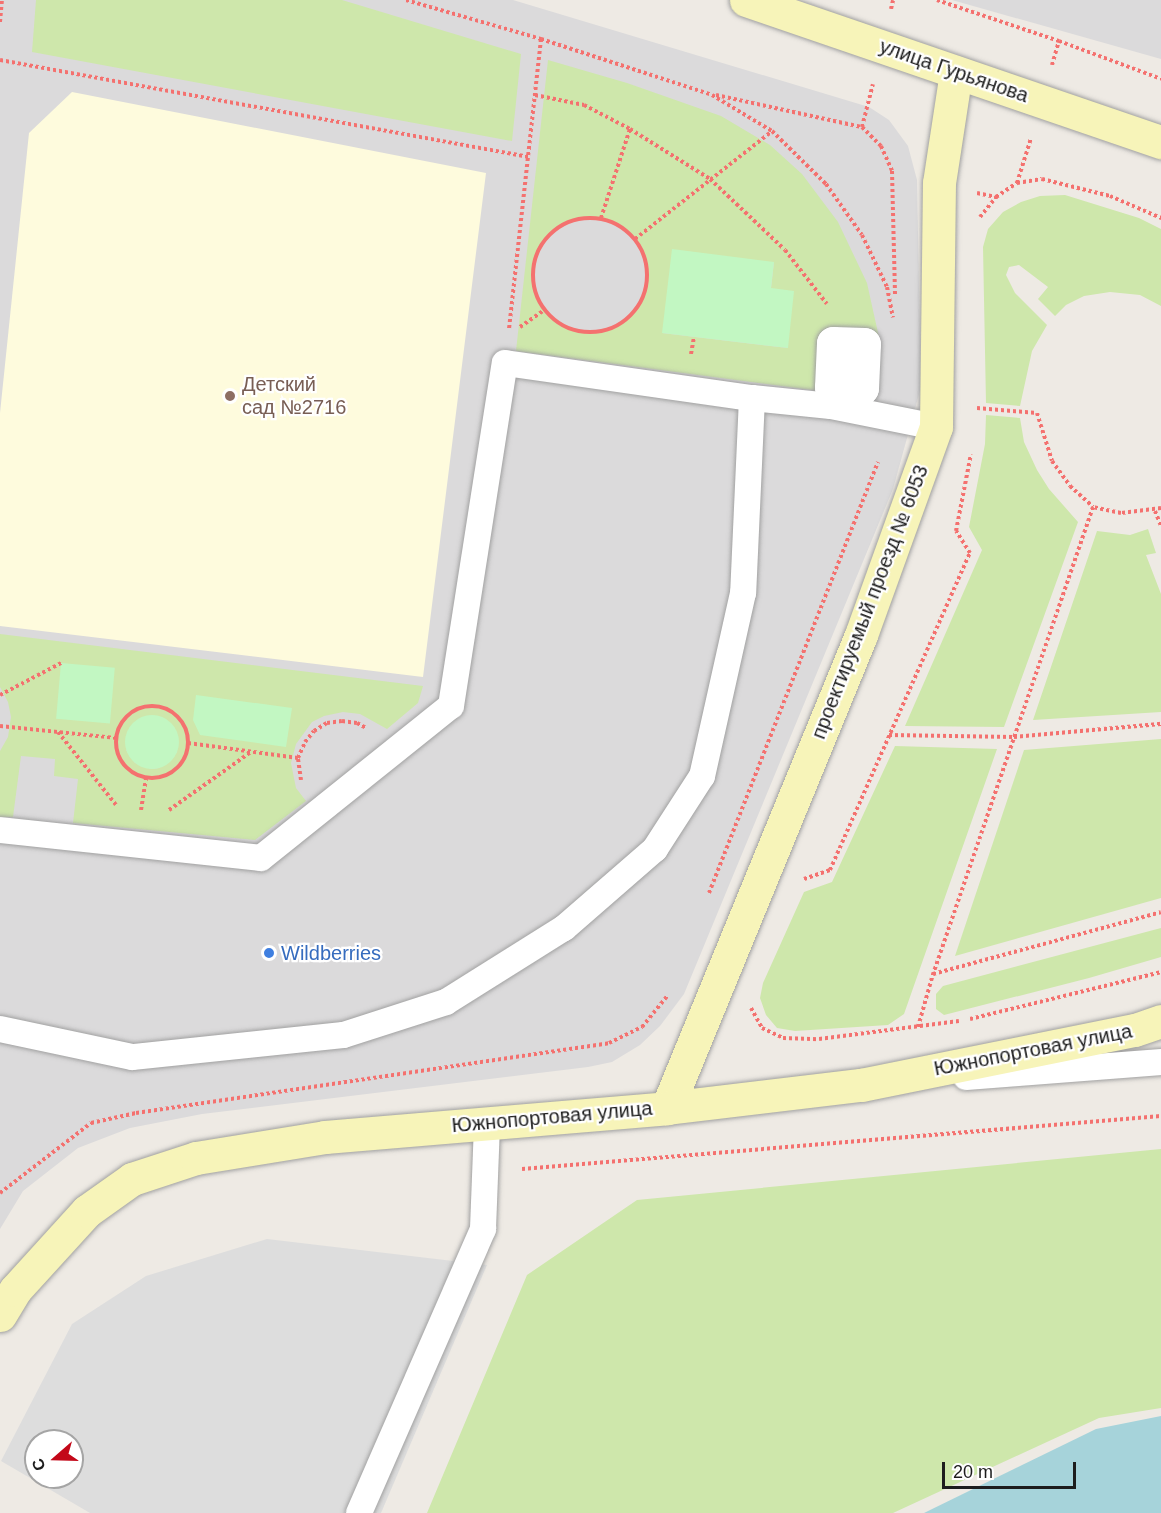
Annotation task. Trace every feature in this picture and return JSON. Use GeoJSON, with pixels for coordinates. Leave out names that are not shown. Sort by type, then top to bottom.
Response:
{"type":"FeatureCollection","features":[{"type":"Feature","properties":{"kind":"main road","name":"улица Гурьянова"},"geometry":{"type":"LineString","coordinates":[[746,0],[1161,142]]}},
{"type":"Feature","properties":{"kind":"main road","name":"проектируемый проезд № 6053"},"geometry":{"type":"LineString","coordinates":[[668,1107],[861,635],[936,427],[939,183],[956,72]]}},
{"type":"Feature","properties":{"kind":"main road","name":"Южнопортовая улица"},"geometry":{"type":"LineString","coordinates":[[0,1315],[15,1290],[87,1211],[132,1179],[196,1158],[325,1137],[668,1107],[861,1084],[1135,1030],[1161,1021]]}},
{"type":"Feature","properties":{"kind":"lane"},"geometry":{"type":"LineString","coordinates":[[0,830],[261,858],[451,706],[505,363],[752,398],[831,406],[936,427]]}},
{"type":"Feature","properties":{"kind":"lane"},"geometry":{"type":"LineString","coordinates":[[0,1029],[132,1057],[344,1035],[446,1002],[564,928],[655,849],[702,776],[743,593],[752,398]]}},
{"type":"Feature","properties":{"kind":"lane"},"geometry":{"type":"LineString","coordinates":[[861,1084],[1161,1062]]}},
{"type":"Feature","properties":{"kind":"lane"},"geometry":{"type":"LineString","coordinates":[[359,1513],[483,1229],[483,1172],[487,1123]]}},
{"type":"Feature","properties":{"kind":"path"},"geometry":{"type":"LineString","coordinates":[[0,22],[2,0]]}},
{"type":"Feature","properties":{"kind":"path"},"geometry":{"type":"LineString","coordinates":[[406,0],[541,39],[712,95],[862,127],[881,146],[892,171],[895,326],[887,287],[862,235],[826,184],[772,131],[712,95]]}},
{"type":"Feature","properties":{"kind":"path"},"geometry":{"type":"LineString","coordinates":[[937,0],[1059,41],[1161,79]]}},
{"type":"Feature","properties":{"kind":"path"},"geometry":{"type":"LineString","coordinates":[[541,39],[508,336],[544,310]]}},
{"type":"Feature","properties":{"kind":"path"},"geometry":{"type":"LineString","coordinates":[[0,60],[529,157]]}},
{"type":"Feature","properties":{"kind":"path"},"geometry":{"type":"LineString","coordinates":[[535,95],[584,105],[630,129],[710,179],[785,250],[829,307],[834,319],[833,343]]}},
{"type":"Feature","properties":{"kind":"path"},"geometry":{"type":"LineString","coordinates":[[601,219],[630,129]]}},
{"type":"Feature","properties":{"kind":"path"},"geometry":{"type":"LineString","coordinates":[[635,239],[772,131]]}},
{"type":"Feature","properties":{"kind":"path"},"geometry":{"type":"LineString","coordinates":[[977,225],[996,197],[1017,183],[1042,179],[1110,196],[1161,218]]}},
{"type":"Feature","properties":{"kind":"path"},"geometry":{"type":"LineString","coordinates":[[581,218],[601,219],[620,226],[635,239],[644,256],[647,274],[645,292],[637,308],[624,321],[609,330],[591,333],[573,330],[556,322],[544,310],[534,292],[532,272],[537,253],[547,236],[563,224],[581,218]]}},
{"type":"Feature","properties":{"kind":"path"},"geometry":{"type":"LineString","coordinates":[[976,419],[977,397]]}},
{"type":"Feature","properties":{"kind":"path"},"geometry":{"type":"LineString","coordinates":[[977,408],[1037,413],[1052,461],[1070,486],[1093,507],[1121,513],[1155,511],[1161,508]]}},
{"type":"Feature","properties":{"kind":"path"},"geometry":{"type":"LineString","coordinates":[[798,881],[830,870],[969,554],[956,531],[968,481],[972,450]]}},
{"type":"Feature","properties":{"kind":"path"},"geometry":{"type":"LineString","coordinates":[[918,1027],[933,974],[1093,507]]}},
{"type":"Feature","properties":{"kind":"path"},"geometry":{"type":"LineString","coordinates":[[1155,511],[1161,526]]}},
{"type":"Feature","properties":{"kind":"path"},"geometry":{"type":"LineString","coordinates":[[0,695],[61,663]]}},
{"type":"Feature","properties":{"kind":"path"},"geometry":{"type":"LineString","coordinates":[[151,706],[173,713],[186,732],[188,743],[186,755],[180,766],[158,778],[146,778],[134,774],[124,766],[118,756],[117,738],[122,723],[129,714],[140,708],[151,706]]}},
{"type":"Feature","properties":{"kind":"path"},"geometry":{"type":"LineString","coordinates":[[321,810],[303,786],[298,758],[305,742],[314,731],[327,723],[342,721],[357,723],[370,730],[394,752]]}},
{"type":"Feature","properties":{"kind":"path"},"geometry":{"type":"LineString","coordinates":[[889,735],[1014,737],[1161,724]]}},
{"type":"Feature","properties":{"kind":"path"},"geometry":{"type":"LineString","coordinates":[[0,726],[117,738]]}},
{"type":"Feature","properties":{"kind":"path"},"geometry":{"type":"LineString","coordinates":[[58,732],[123,814]]}},
{"type":"Feature","properties":{"kind":"path"},"geometry":{"type":"LineString","coordinates":[[188,743],[298,758]]}},
{"type":"Feature","properties":{"kind":"path"},"geometry":{"type":"LineString","coordinates":[[166,812],[252,752]]}},
{"type":"Feature","properties":{"kind":"path"},"geometry":{"type":"LineString","coordinates":[[933,974],[1161,912]]}},
{"type":"Feature","properties":{"kind":"path"},"geometry":{"type":"LineString","coordinates":[[750,1005],[762,1028],[783,1038],[819,1040],[918,1027],[1028,1007],[1161,972]]}},
{"type":"Feature","properties":{"kind":"path"},"geometry":{"type":"LineString","coordinates":[[483,1172],[1161,1116]]}},
{"type":"Feature","properties":{"kind":"shaded area"},"geometry":{"type":"Polygon","coordinates":[[[0,0],[513,0],[869,107],[889,120],[908,146],[917,180],[921,387],[893,489],[684,994],[660,1026],[640,1045],[612,1062],[588,1067],[202,1114],[130,1128],[78,1148],[23,1191],[0,1229],[0,0]]]}},
{"type":"Feature","properties":{"kind":"shaded area"},"geometry":{"type":"Polygon","coordinates":[[[952,0],[1161,0],[1161,59],[952,0]]]}},
{"type":"Feature","properties":{"kind":"shaded area","name":"Детский сад №2716"},"geometry":{"type":"Polygon","coordinates":[[[72,92],[486,173],[423,677],[0,626],[0,413],[29,133],[72,92]]]}},
{"type":"Feature","properties":{"kind":"shaded area"},"geometry":{"type":"Polygon","coordinates":[[[267,1239],[487,1265],[381,1513],[90,1513],[49,1489],[84,1489],[84,1429],[24,1429],[24,1474],[1,1461],[72,1324],[146,1276],[267,1239]]]}},
{"type":"Feature","properties":{"kind":"green space"},"geometry":{"type":"Polygon","coordinates":[[[36,0],[342,0],[521,54],[512,141],[32,52],[36,0]]]}},
{"type":"Feature","properties":{"kind":"green space"},"geometry":{"type":"Polygon","coordinates":[[[548,60],[627,83],[721,116],[770,145],[802,174],[838,222],[867,283],[880,342],[873,398],[516,351],[548,60]],[[581,218],[563,224],[547,236],[537,253],[532,272],[534,292],[544,310],[556,322],[573,330],[591,333],[609,330],[624,321],[637,308],[645,292],[647,274],[644,256],[635,239],[620,226],[601,218],[581,218]],[[774,262],[662,333],[788,348],[771,288],[774,262]]]}},
{"type":"Feature","properties":{"kind":"green space"},"geometry":{"type":"Polygon","coordinates":[[[1065,195],[1139,218],[1161,229],[1161,306],[1140,295],[1110,292],[1084,296],[1066,305],[1055,316],[1038,299],[1048,287],[1019,265],[1009,267],[1006,275],[1015,293],[1047,325],[1032,351],[1020,406],[986,403],[983,247],[988,229],[1003,212],[1021,202],[1040,196],[1065,195]]]}},
{"type":"Feature","properties":{"kind":"green space"},"geometry":{"type":"Polygon","coordinates":[[[672,249],[774,262],[771,288],[794,291],[788,348],[662,333],[672,249]]]}},
{"type":"Feature","properties":{"kind":"green space"},"geometry":{"type":"Polygon","coordinates":[[[986,415],[1020,418],[1024,442],[1037,470],[1049,489],[1078,522],[1004,727],[905,726],[982,550],[969,527],[985,444],[986,415]]]}},
{"type":"Feature","properties":{"kind":"green space"},"geometry":{"type":"Polygon","coordinates":[[[1148,529],[1156,553],[1146,555],[1161,594],[1161,712],[1033,720],[1097,531],[1130,535],[1148,529]]]}},
{"type":"Feature","properties":{"kind":"green space"},"geometry":{"type":"Polygon","coordinates":[[[0,634],[423,686],[418,703],[387,729],[360,714],[343,712],[324,716],[312,722],[296,744],[291,763],[296,788],[306,801],[255,840],[73,823],[78,779],[54,776],[55,759],[21,756],[13,817],[0,817],[0,751],[8,737],[11,717],[8,702],[0,687],[0,634]],[[177,733],[126,750],[135,763],[151,769],[159,768],[177,752],[177,733]]]}},
{"type":"Feature","properties":{"kind":"green space"},"geometry":{"type":"Polygon","coordinates":[[[61,663],[115,668],[110,723],[56,719],[61,663]]]}},
{"type":"Feature","properties":{"kind":"green space"},"geometry":{"type":"Polygon","coordinates":[[[196,695],[292,708],[286,747],[200,735],[193,720],[196,695]]]}},
{"type":"Feature","properties":{"kind":"green space"},"geometry":{"type":"Polygon","coordinates":[[[152,715],[162,717],[171,723],[177,732],[179,742],[177,752],[171,761],[162,767],[152,769],[142,767],[133,761],[127,752],[125,742],[127,732],[133,723],[142,717],[152,715]]]}},
{"type":"Feature","properties":{"kind":"green space"},"geometry":{"type":"Polygon","coordinates":[[[1161,739],[1161,898],[955,956],[1024,750],[1161,739]]]}},
{"type":"Feature","properties":{"kind":"green space"},"geometry":{"type":"Polygon","coordinates":[[[895,746],[997,749],[904,1014],[888,1025],[795,1031],[777,1028],[766,1015],[760,998],[763,983],[804,892],[832,882],[895,746]]]}},
{"type":"Feature","properties":{"kind":"green space"},"geometry":{"type":"Polygon","coordinates":[[[1161,928],[1161,957],[944,1015],[936,1009],[936,994],[943,986],[1161,928]]]}},
{"type":"Feature","properties":{"kind":"green space"},"geometry":{"type":"Polygon","coordinates":[[[1161,1149],[1161,1408],[1099,1418],[893,1513],[427,1513],[527,1275],[637,1200],[1161,1149]]]}},
{"type":"Feature","properties":{"kind":"water"},"geometry":{"type":"Polygon","coordinates":[[[1161,1416],[1161,1513],[924,1513],[1096,1429],[1161,1416]]]}},
{"type":"Feature","properties":{"kind":"place","name":"Детский сад №2716"},"geometry":{"type":"Point","coordinates":[230,396]}},
{"type":"Feature","properties":{"kind":"place","name":"Wildberries"},"geometry":{"type":"Point","coordinates":[269,953]}}]}
